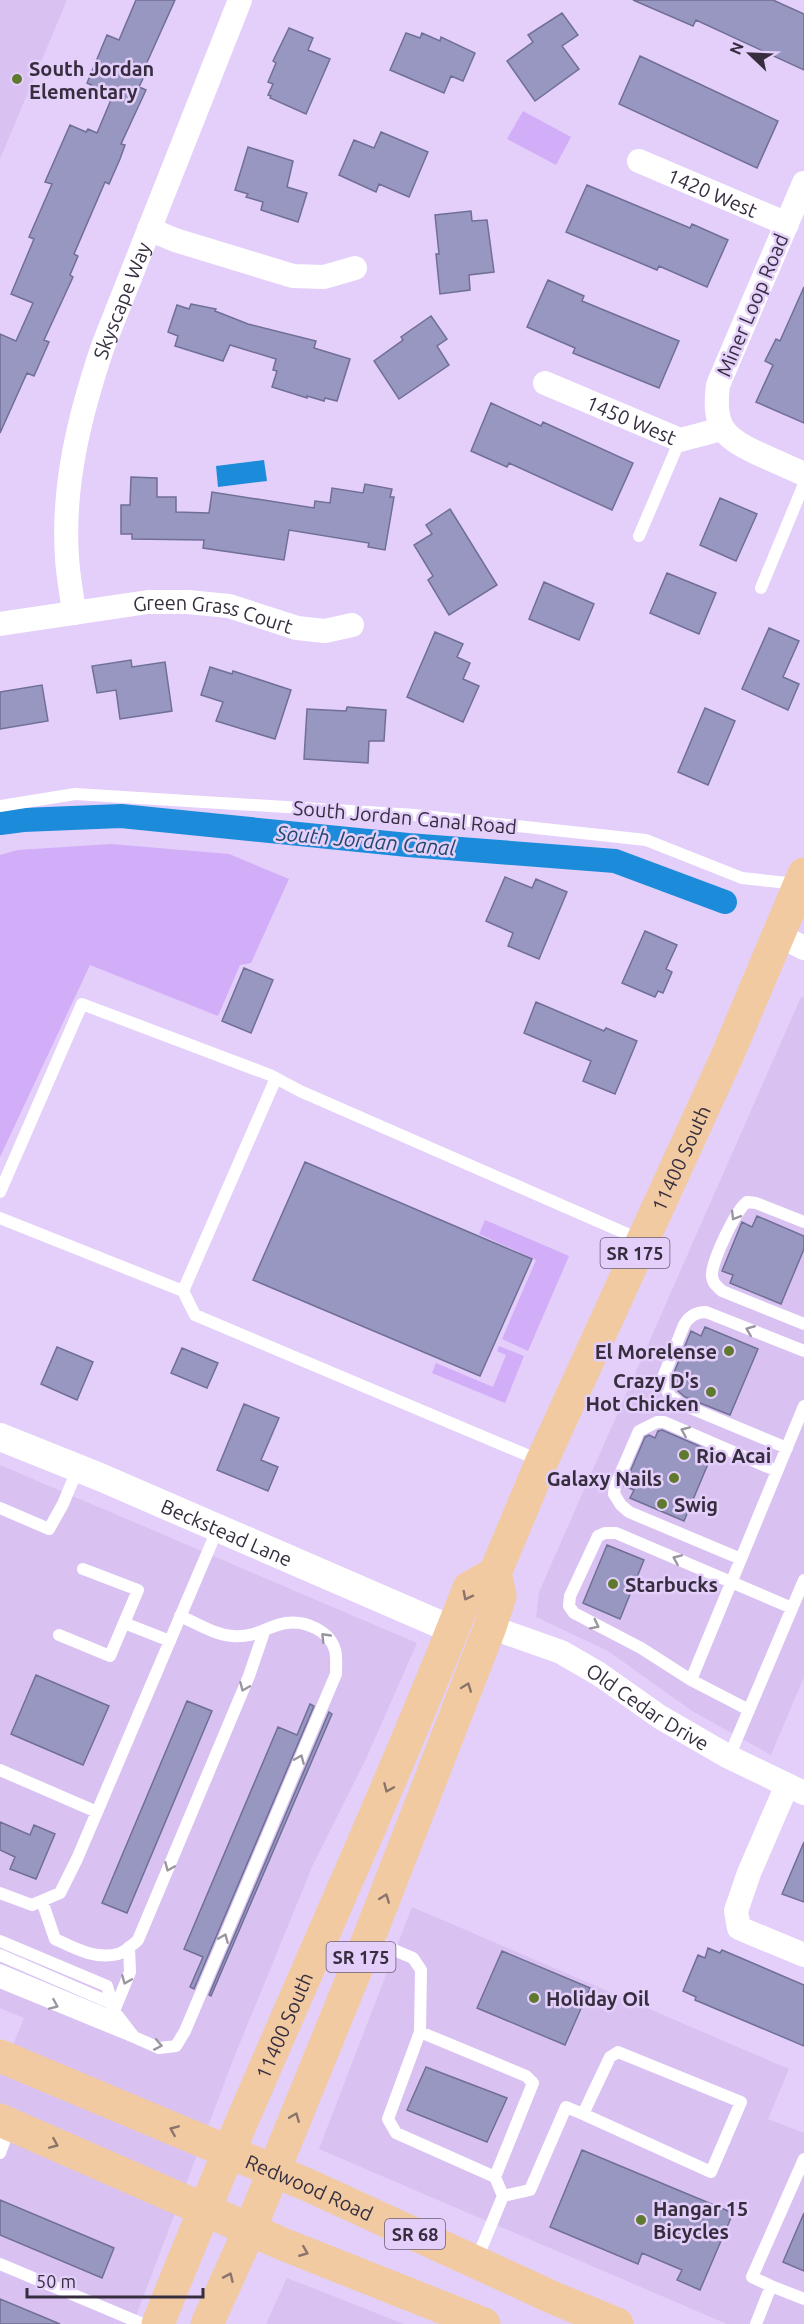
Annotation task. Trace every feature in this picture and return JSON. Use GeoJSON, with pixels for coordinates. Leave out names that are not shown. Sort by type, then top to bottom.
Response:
{"type":"FeatureCollection","features":[{"type":"Feature","properties":{"kind":"main road","name":"11400 South"},"geometry":{"type":"LineString","coordinates":[[207,2324],[250,2229],[368,1940],[490,1627],[500,1596],[495,1573],[542,1461],[641,1240],[728,1054],[791,941],[802,881]]}},
{"type":"Feature","properties":{"kind":"main road","name":"11400 South"},"geometry":{"type":"LineString","coordinates":[[158,2324],[228,2153],[383,1801],[469,1588],[495,1573]]}},
{"type":"Feature","properties":{"kind":"main road","name":"Redwood Road"},"geometry":{"type":"LineString","coordinates":[[0,2056],[273,2171],[556,2299],[617,2324]]}},
{"type":"Feature","properties":{"kind":"main road"},"geometry":{"type":"LineString","coordinates":[[3,2133],[204,2210],[484,2324]]}},
{"type":"Feature","properties":{"kind":"street","name":"Skyscape Way"},"geometry":{"type":"LineString","coordinates":[[74,613],[67,558],[67,509],[71,460],[86,394],[103,345],[240,0]]}},
{"type":"Feature","properties":{"kind":"street","name":"1420 West"},"geometry":{"type":"LineString","coordinates":[[639,161],[787,224]]}},
{"type":"Feature","properties":{"kind":"street","name":"Miner Loop Road"},"geometry":{"type":"LineString","coordinates":[[722,429],[715,405],[718,385],[804,183]]}},
{"type":"Feature","properties":{"kind":"street"},"geometry":{"type":"LineString","coordinates":[[149,229],[175,240],[293,276],[324,278],[355,268]]}},
{"type":"Feature","properties":{"kind":"street","name":"1450 West"},"geometry":{"type":"LineString","coordinates":[[545,383],[680,440],[722,429]]}},
{"type":"Feature","properties":{"kind":"street"},"geometry":{"type":"LineString","coordinates":[[722,429],[734,443],[804,474]]}},
{"type":"Feature","properties":{"kind":"street","name":"Green Grass Court"},"geometry":{"type":"LineString","coordinates":[[0,624],[148,602],[188,602],[229,606],[297,628],[325,631],[352,625]]}},
{"type":"Feature","properties":{"kind":"street","name":"Beckstead Lane"},"geometry":{"type":"LineString","coordinates":[[0,1437],[78,1468],[453,1630]]}},
{"type":"Feature","properties":{"kind":"street","name":"Old Cedar Drive"},"geometry":{"type":"LineString","coordinates":[[490,1627],[561,1652],[599,1674],[660,1718],[729,1757],[796,1789]]}},
{"type":"Feature","properties":{"kind":"street"},"geometry":{"type":"LineString","coordinates":[[796,1789],[748,1873],[736,1911],[739,1928],[804,1955]]}},
{"type":"Feature","properties":{"kind":"lane"},"geometry":{"type":"LineString","coordinates":[[639,536],[680,440]]}},
{"type":"Feature","properties":{"kind":"lane"},"geometry":{"type":"LineString","coordinates":[[760,588],[804,484]]}},
{"type":"Feature","properties":{"kind":"lane","name":"South Jordan Canal Road"},"geometry":{"type":"LineString","coordinates":[[0,806],[75,794],[415,815],[646,840],[742,878],[802,881]]}},
{"type":"Feature","properties":{"kind":"lane"},"geometry":{"type":"LineString","coordinates":[[0,1192],[82,1004],[276,1078],[300,1092],[641,1240]]}},
{"type":"Feature","properties":{"kind":"lane"},"geometry":{"type":"LineString","coordinates":[[183,1291],[276,1078]]}},
{"type":"Feature","properties":{"kind":"lane"},"geometry":{"type":"LineString","coordinates":[[804,1222],[756,1203],[747,1202],[741,1206],[731,1221],[712,1274],[714,1284],[722,1291],[804,1324]]}},
{"type":"Feature","properties":{"kind":"lane"},"geometry":{"type":"LineString","coordinates":[[0,1218],[183,1291],[195,1315],[542,1461]]}},
{"type":"Feature","properties":{"kind":"lane"},"geometry":{"type":"LineString","coordinates":[[787,1448],[681,1404],[670,1396],[662,1380],[684,1325],[688,1318],[698,1312],[706,1312],[804,1352]]}},
{"type":"Feature","properties":{"kind":"lane"},"geometry":{"type":"LineString","coordinates":[[691,1680],[804,1406]]}},
{"type":"Feature","properties":{"kind":"lane"},"geometry":{"type":"LineString","coordinates":[[741,1559],[629,1512],[614,1494],[615,1486],[639,1431],[657,1422],[664,1422],[777,1471]]}},
{"type":"Feature","properties":{"kind":"lane"},"geometry":{"type":"LineString","coordinates":[[0,1508],[49,1529],[78,1468]]}},
{"type":"Feature","properties":{"kind":"lane"},"geometry":{"type":"LineString","coordinates":[[0,1893],[32,1905],[60,1893],[218,1528]]}},
{"type":"Feature","properties":{"kind":"lane"},"geometry":{"type":"LineString","coordinates":[[749,1710],[691,1680],[641,1648],[574,1613],[568,1606],[570,1596],[597,1536],[616,1533],[792,1608]]}},
{"type":"Feature","properties":{"kind":"lane"},"geometry":{"type":"LineString","coordinates":[[59,1635],[110,1656],[138,1590],[83,1569]]}},
{"type":"Feature","properties":{"kind":"lane"},"geometry":{"type":"LineString","coordinates":[[729,1757],[804,1580]]}},
{"type":"Feature","properties":{"kind":"lane"},"geometry":{"type":"LineString","coordinates":[[0,1982],[159,2048],[176,2046],[185,2031],[336,1674],[335,1649],[323,1633],[305,1623],[285,1623],[264,1632],[246,1636],[231,1636],[180,1616]]}},
{"type":"Feature","properties":{"kind":"lane"},"geometry":{"type":"LineString","coordinates":[[124,1623],[170,1641]]}},
{"type":"Feature","properties":{"kind":"lane"},"geometry":{"type":"LineString","coordinates":[[42,1901],[55,1939],[77,1950],[98,1955],[120,1954],[138,1940],[249,1676],[264,1632]]}},
{"type":"Feature","properties":{"kind":"lane"},"geometry":{"type":"LineString","coordinates":[[0,1770],[97,1812]]}},
{"type":"Feature","properties":{"kind":"lane"},"geometry":{"type":"LineString","coordinates":[[368,1940],[413,1958],[421,1970],[420,2032],[388,2119],[396,2133],[495,2177],[503,2196],[476,2262]]}},
{"type":"Feature","properties":{"kind":"lane"},"geometry":{"type":"LineString","coordinates":[[0,1941],[107,1986],[115,2012],[134,2037]]}},
{"type":"Feature","properties":{"kind":"lane"},"geometry":{"type":"LineString","coordinates":[[115,2012],[130,1972],[129,1947]]}},
{"type":"Feature","properties":{"kind":"lane"},"geometry":{"type":"LineString","coordinates":[[0,1955],[115,2012]]}},
{"type":"Feature","properties":{"kind":"lane"},"geometry":{"type":"LineString","coordinates":[[0,1970],[115,2012]]}},
{"type":"Feature","properties":{"kind":"lane"},"geometry":{"type":"LineString","coordinates":[[420,2032],[526,2076],[533,2083],[495,2177]]}},
{"type":"Feature","properties":{"kind":"lane"},"geometry":{"type":"LineString","coordinates":[[503,2196],[530,2190],[566,2107],[711,2172],[741,2102],[618,2052],[610,2057],[583,2114]]}},
{"type":"Feature","properties":{"kind":"lane"},"geometry":{"type":"LineString","coordinates":[[804,2158],[752,2277],[804,2299]]}},
{"type":"Feature","properties":{"kind":"lane"},"geometry":{"type":"LineString","coordinates":[[0,2264],[143,2324]]}},
{"type":"Feature","properties":{"kind":"lane"},"geometry":{"type":"LineString","coordinates":[[756,2324],[771,2286]]}},
{"type":"Feature","properties":{"kind":"shaded area","name":"South Jordan Elementary"},"geometry":{"type":"Polygon","coordinates":[[[0,0],[67,0],[0,159],[0,0]]]}},
{"type":"Feature","properties":{"kind":"shaded area"},"geometry":{"type":"Polygon","coordinates":[[[523,111],[571,137],[556,165],[507,139],[523,111]]]}},
{"type":"Feature","properties":{"kind":"shaded area"},"geometry":{"type":"Polygon","coordinates":[[[111,844],[229,854],[289,879],[251,963],[240,965],[218,1016],[90,965],[0,1157],[0,855],[18,850],[111,844]]]}},
{"type":"Feature","properties":{"kind":"shaded area"},"geometry":{"type":"Polygon","coordinates":[[[801,997],[804,998],[804,1677],[771,1755],[692,1711],[608,1651],[536,1617],[539,1592],[801,997]]]}},
{"type":"Feature","properties":{"kind":"shaded area"},"geometry":{"type":"Polygon","coordinates":[[[485,1220],[569,1256],[528,1351],[502,1339],[536,1260],[479,1234],[485,1220]]]}},
{"type":"Feature","properties":{"kind":"shaded area"},"geometry":{"type":"Polygon","coordinates":[[[499,1346],[524,1356],[505,1403],[432,1373],[436,1363],[493,1387],[506,1355],[497,1351],[499,1346]]]}},
{"type":"Feature","properties":{"kind":"shaded area"},"geometry":{"type":"Polygon","coordinates":[[[0,1465],[417,1643],[365,1761],[312,1867],[233,2060],[133,2324],[0,2324],[0,2076],[24,2018],[0,2008],[0,1465]]]}},
{"type":"Feature","properties":{"kind":"shaded area"},"geometry":{"type":"Polygon","coordinates":[[[412,1907],[789,2069],[768,2119],[804,2133],[804,2324],[727,2324],[319,2149],[412,1907]]]}},
{"type":"Feature","properties":{"kind":"shaded area"},"geometry":{"type":"Polygon","coordinates":[[[287,2278],[404,2324],[266,2324],[287,2278]]]}},
{"type":"Feature","properties":{"kind":"water"},"geometry":{"type":"Polygon","coordinates":[[[264,460],[267,481],[218,487],[216,466],[264,460]]]}},
{"type":"Feature","properties":{"kind":"building"},"geometry":{"type":"Polygon","coordinates":[[[136,0],[175,0],[144,69],[147,70],[139,87],[146,90],[121,144],[125,145],[120,159],[109,184],[105,182],[74,254],[78,256],[70,275],[73,277],[44,340],[49,342],[34,376],[27,373],[0,433],[0,334],[16,341],[33,303],[11,294],[34,239],[29,237],[52,184],[45,182],[70,125],[86,132],[88,129],[97,133],[113,95],[87,83],[107,35],[119,40],[136,0]]]}},
{"type":"Feature","properties":{"kind":"building"},"geometry":{"type":"Polygon","coordinates":[[[633,0],[773,0],[804,14],[804,70],[696,20],[693,26],[633,0]]]}},
{"type":"Feature","properties":{"kind":"building"},"geometry":{"type":"Polygon","coordinates":[[[562,13],[578,35],[562,46],[579,69],[535,101],[507,61],[533,42],[528,35],[562,13]]]}},
{"type":"Feature","properties":{"kind":"building"},"geometry":{"type":"Polygon","coordinates":[[[289,28],[313,38],[308,50],[330,59],[306,114],[268,95],[273,84],[268,82],[276,63],[273,61],[289,28]]]}},
{"type":"Feature","properties":{"kind":"building"},"geometry":{"type":"Polygon","coordinates":[[[406,33],[420,38],[422,33],[440,41],[441,37],[475,53],[463,81],[451,76],[444,93],[390,70],[406,33]]]}},
{"type":"Feature","properties":{"kind":"building"},"geometry":{"type":"Polygon","coordinates":[[[640,56],[778,121],[757,168],[619,104],[640,56]]]}},
{"type":"Feature","properties":{"kind":"building"},"geometry":{"type":"Polygon","coordinates":[[[381,132],[428,152],[409,197],[379,184],[376,192],[339,175],[354,140],[374,148],[381,132]]]}},
{"type":"Feature","properties":{"kind":"building"},"geometry":{"type":"Polygon","coordinates":[[[248,147],[293,161],[287,187],[307,193],[298,222],[261,210],[263,202],[246,197],[248,194],[235,190],[248,147]]]}},
{"type":"Feature","properties":{"kind":"building"},"geometry":{"type":"Polygon","coordinates":[[[587,185],[690,228],[692,224],[728,240],[707,287],[659,266],[657,270],[566,232],[587,185]]]}},
{"type":"Feature","properties":{"kind":"building"},"geometry":{"type":"Polygon","coordinates":[[[471,211],[472,221],[487,220],[494,272],[469,275],[470,290],[440,294],[435,215],[471,211]]]}},
{"type":"Feature","properties":{"kind":"building"},"geometry":{"type":"Polygon","coordinates":[[[548,280],[584,296],[582,301],[679,341],[659,388],[573,353],[575,348],[527,327],[548,280]]]}},
{"type":"Feature","properties":{"kind":"building"},"geometry":{"type":"Polygon","coordinates":[[[804,287],[804,423],[756,402],[773,365],[765,361],[776,339],[780,341],[804,287]]]}},
{"type":"Feature","properties":{"kind":"building"},"geometry":{"type":"Polygon","coordinates":[[[191,304],[216,309],[215,311],[248,324],[316,341],[314,348],[350,359],[337,401],[325,398],[324,401],[307,396],[307,398],[272,387],[277,371],[273,370],[276,359],[230,345],[223,361],[175,346],[178,336],[168,332],[177,305],[189,309],[191,304]]]}},
{"type":"Feature","properties":{"kind":"building"},"geometry":{"type":"Polygon","coordinates":[[[431,316],[447,339],[437,346],[449,365],[399,399],[374,361],[403,340],[401,337],[431,316]]]}},
{"type":"Feature","properties":{"kind":"building"},"geometry":{"type":"Polygon","coordinates":[[[491,403],[541,426],[543,422],[633,463],[612,510],[509,463],[507,467],[471,451],[491,403]]]}},
{"type":"Feature","properties":{"kind":"building"},"geometry":{"type":"Polygon","coordinates":[[[131,477],[157,478],[157,497],[176,497],[176,512],[209,513],[212,492],[314,508],[315,501],[330,503],[332,488],[363,493],[365,484],[392,489],[390,497],[394,497],[385,550],[368,547],[369,543],[289,530],[284,560],[203,548],[204,540],[132,539],[132,534],[121,534],[121,505],[130,505],[131,477]]]}},
{"type":"Feature","properties":{"kind":"building"},"geometry":{"type":"Polygon","coordinates":[[[720,498],[757,514],[736,561],[700,545],[720,498]]]}},
{"type":"Feature","properties":{"kind":"building"},"geometry":{"type":"Polygon","coordinates":[[[450,509],[497,585],[449,615],[428,580],[433,576],[414,545],[432,534],[426,525],[450,509]]]}},
{"type":"Feature","properties":{"kind":"building"},"geometry":{"type":"Polygon","coordinates":[[[667,573],[716,593],[699,634],[650,613],[667,573]]]}},
{"type":"Feature","properties":{"kind":"building"},"geometry":{"type":"Polygon","coordinates":[[[544,582],[594,604],[579,640],[529,619],[544,582]]]}},
{"type":"Feature","properties":{"kind":"building"},"geometry":{"type":"Polygon","coordinates":[[[769,628],[799,641],[783,677],[799,684],[788,710],[742,689],[769,628]]]}},
{"type":"Feature","properties":{"kind":"building"},"geometry":{"type":"Polygon","coordinates":[[[435,632],[463,644],[457,657],[470,663],[463,679],[479,686],[463,722],[407,697],[435,632]]]}},
{"type":"Feature","properties":{"kind":"building"},"geometry":{"type":"Polygon","coordinates":[[[131,660],[132,667],[165,662],[172,711],[120,719],[116,690],[97,693],[92,666],[131,660]]]}},
{"type":"Feature","properties":{"kind":"building"},"geometry":{"type":"Polygon","coordinates":[[[210,667],[232,674],[233,671],[291,690],[275,739],[216,721],[223,702],[201,695],[210,667]]]}},
{"type":"Feature","properties":{"kind":"building"},"geometry":{"type":"Polygon","coordinates":[[[42,685],[48,721],[0,729],[0,692],[42,685]]]}},
{"type":"Feature","properties":{"kind":"building"},"geometry":{"type":"Polygon","coordinates":[[[347,707],[386,710],[384,741],[369,741],[368,763],[304,759],[307,709],[346,711],[347,707]]]}},
{"type":"Feature","properties":{"kind":"building"},"geometry":{"type":"Polygon","coordinates":[[[705,708],[735,721],[708,785],[678,772],[705,708]]]}},
{"type":"Feature","properties":{"kind":"building"},"geometry":{"type":"Polygon","coordinates":[[[505,877],[532,888],[536,879],[567,892],[539,959],[508,946],[513,933],[486,921],[505,877]]]}},
{"type":"Feature","properties":{"kind":"building"},"geometry":{"type":"Polygon","coordinates":[[[645,931],[677,945],[666,969],[672,972],[663,993],[658,991],[655,997],[622,983],[645,931]]]}},
{"type":"Feature","properties":{"kind":"building"},"geometry":{"type":"Polygon","coordinates":[[[244,968],[273,980],[251,1033],[222,1021],[244,968]]]}},
{"type":"Feature","properties":{"kind":"building"},"geometry":{"type":"Polygon","coordinates":[[[536,1002],[604,1031],[606,1028],[637,1041],[615,1094],[583,1081],[591,1061],[524,1033],[536,1002]]]}},
{"type":"Feature","properties":{"kind":"building"},"geometry":{"type":"Polygon","coordinates":[[[305,1162],[532,1259],[480,1376],[253,1280],[305,1162]]]}},
{"type":"Feature","properties":{"kind":"building"},"geometry":{"type":"Polygon","coordinates":[[[757,1216],[804,1236],[804,1249],[781,1304],[730,1283],[733,1275],[722,1271],[742,1222],[752,1227],[757,1216]]]}},
{"type":"Feature","properties":{"kind":"building"},"geometry":{"type":"Polygon","coordinates":[[[705,1327],[758,1349],[730,1415],[685,1397],[678,1391],[680,1386],[671,1380],[691,1331],[701,1336],[705,1327]]]}},
{"type":"Feature","properties":{"kind":"building"},"geometry":{"type":"Polygon","coordinates":[[[57,1347],[93,1362],[77,1400],[41,1384],[57,1347]]]}},
{"type":"Feature","properties":{"kind":"building"},"geometry":{"type":"Polygon","coordinates":[[[182,1348],[218,1363],[207,1388],[171,1373],[182,1348]]]}},
{"type":"Feature","properties":{"kind":"building"},"geometry":{"type":"Polygon","coordinates":[[[244,1404],[279,1418],[261,1460],[278,1467],[268,1491],[217,1470],[244,1404]]]}},
{"type":"Feature","properties":{"kind":"building"},"geometry":{"type":"Polygon","coordinates":[[[662,1430],[713,1452],[684,1521],[630,1498],[634,1490],[624,1486],[645,1437],[649,1435],[655,1438],[658,1431],[662,1430]]]}},
{"type":"Feature","properties":{"kind":"building"},"geometry":{"type":"Polygon","coordinates":[[[607,1545],[644,1560],[620,1619],[583,1603],[607,1545]]]}},
{"type":"Feature","properties":{"kind":"building"},"geometry":{"type":"Polygon","coordinates":[[[36,1675],[109,1706],[83,1765],[11,1734],[36,1675]]]}},
{"type":"Feature","properties":{"kind":"building"},"geometry":{"type":"Polygon","coordinates":[[[187,1701],[212,1711],[127,1913],[102,1903],[187,1701]]]}},
{"type":"Feature","properties":{"kind":"building"},"geometry":{"type":"Polygon","coordinates":[[[310,1704],[314,1706],[194,1989],[190,1987],[203,1957],[184,1949],[278,1727],[297,1735],[310,1704]]]}},
{"type":"Feature","properties":{"kind":"building"},"geometry":{"type":"Polygon","coordinates":[[[329,1712],[332,1714],[211,1996],[209,1995],[329,1712]]]}},
{"type":"Feature","properties":{"kind":"building"},"geometry":{"type":"Polygon","coordinates":[[[0,1822],[30,1835],[34,1825],[55,1834],[36,1879],[10,1869],[15,1857],[0,1850],[0,1822]]]}},
{"type":"Feature","properties":{"kind":"building"},"geometry":{"type":"Polygon","coordinates":[[[804,1842],[804,1902],[782,1894],[804,1842]]]}},
{"type":"Feature","properties":{"kind":"building"},"geometry":{"type":"Polygon","coordinates":[[[708,1948],[720,1953],[722,1950],[804,1985],[804,2046],[695,2000],[696,1997],[683,1991],[698,1955],[705,1958],[708,1948]]]}},
{"type":"Feature","properties":{"kind":"building","name":"Holiday Oil"},"geometry":{"type":"Polygon","coordinates":[[[502,1951],[590,1988],[565,2045],[477,2008],[502,1951]]]}},
{"type":"Feature","properties":{"kind":"building"},"geometry":{"type":"Polygon","coordinates":[[[426,2067],[507,2098],[487,2142],[407,2110],[426,2067]]]}},
{"type":"Feature","properties":{"kind":"building","name":"Hangar 15 Bicycles"},"geometry":{"type":"Polygon","coordinates":[[[582,2150],[733,2213],[700,2290],[677,2280],[682,2270],[642,2253],[638,2264],[550,2227],[582,2150]]]}},
{"type":"Feature","properties":{"kind":"building"},"geometry":{"type":"Polygon","coordinates":[[[0,2200],[114,2248],[102,2278],[0,2235],[0,2200]]]}},
{"type":"Feature","properties":{"kind":"building"},"geometry":{"type":"Polygon","coordinates":[[[804,2213],[804,2271],[783,2262],[804,2213]]]}},
{"type":"Feature","properties":{"kind":"building"},"geometry":{"type":"Polygon","coordinates":[[[0,2299],[60,2324],[0,2324],[0,2299]]]}},
{"type":"Feature","properties":{"kind":"waterway","name":"South Jordan Canal"},"geometry":{"type":"LineString","coordinates":[[0,823],[121,816],[408,845],[615,861],[725,902]]}},
{"type":"Feature","properties":{"kind":"place","name":"South Jordan Elementary"},"geometry":{"type":"Point","coordinates":[17,79]}},
{"type":"Feature","properties":{"kind":"place","name":"El Morelense"},"geometry":{"type":"Point","coordinates":[729,1351]}},
{"type":"Feature","properties":{"kind":"place","name":"Crazy D's Hot Chicken"},"geometry":{"type":"Point","coordinates":[711,1392]}},
{"type":"Feature","properties":{"kind":"place","name":"Rio Acai"},"geometry":{"type":"Point","coordinates":[684,1455]}},
{"type":"Feature","properties":{"kind":"place","name":"Galaxy Nails"},"geometry":{"type":"Point","coordinates":[674,1478]}},
{"type":"Feature","properties":{"kind":"place","name":"Swig"},"geometry":{"type":"Point","coordinates":[662,1504]}},
{"type":"Feature","properties":{"kind":"place","name":"Starbucks"},"geometry":{"type":"Point","coordinates":[613,1584]}},
{"type":"Feature","properties":{"kind":"place","name":"Holiday Oil"},"geometry":{"type":"Point","coordinates":[534,1998]}},
{"type":"Feature","properties":{"kind":"place","name":"Hangar 15 Bicycles"},"geometry":{"type":"Point","coordinates":[641,2220]}}]}
